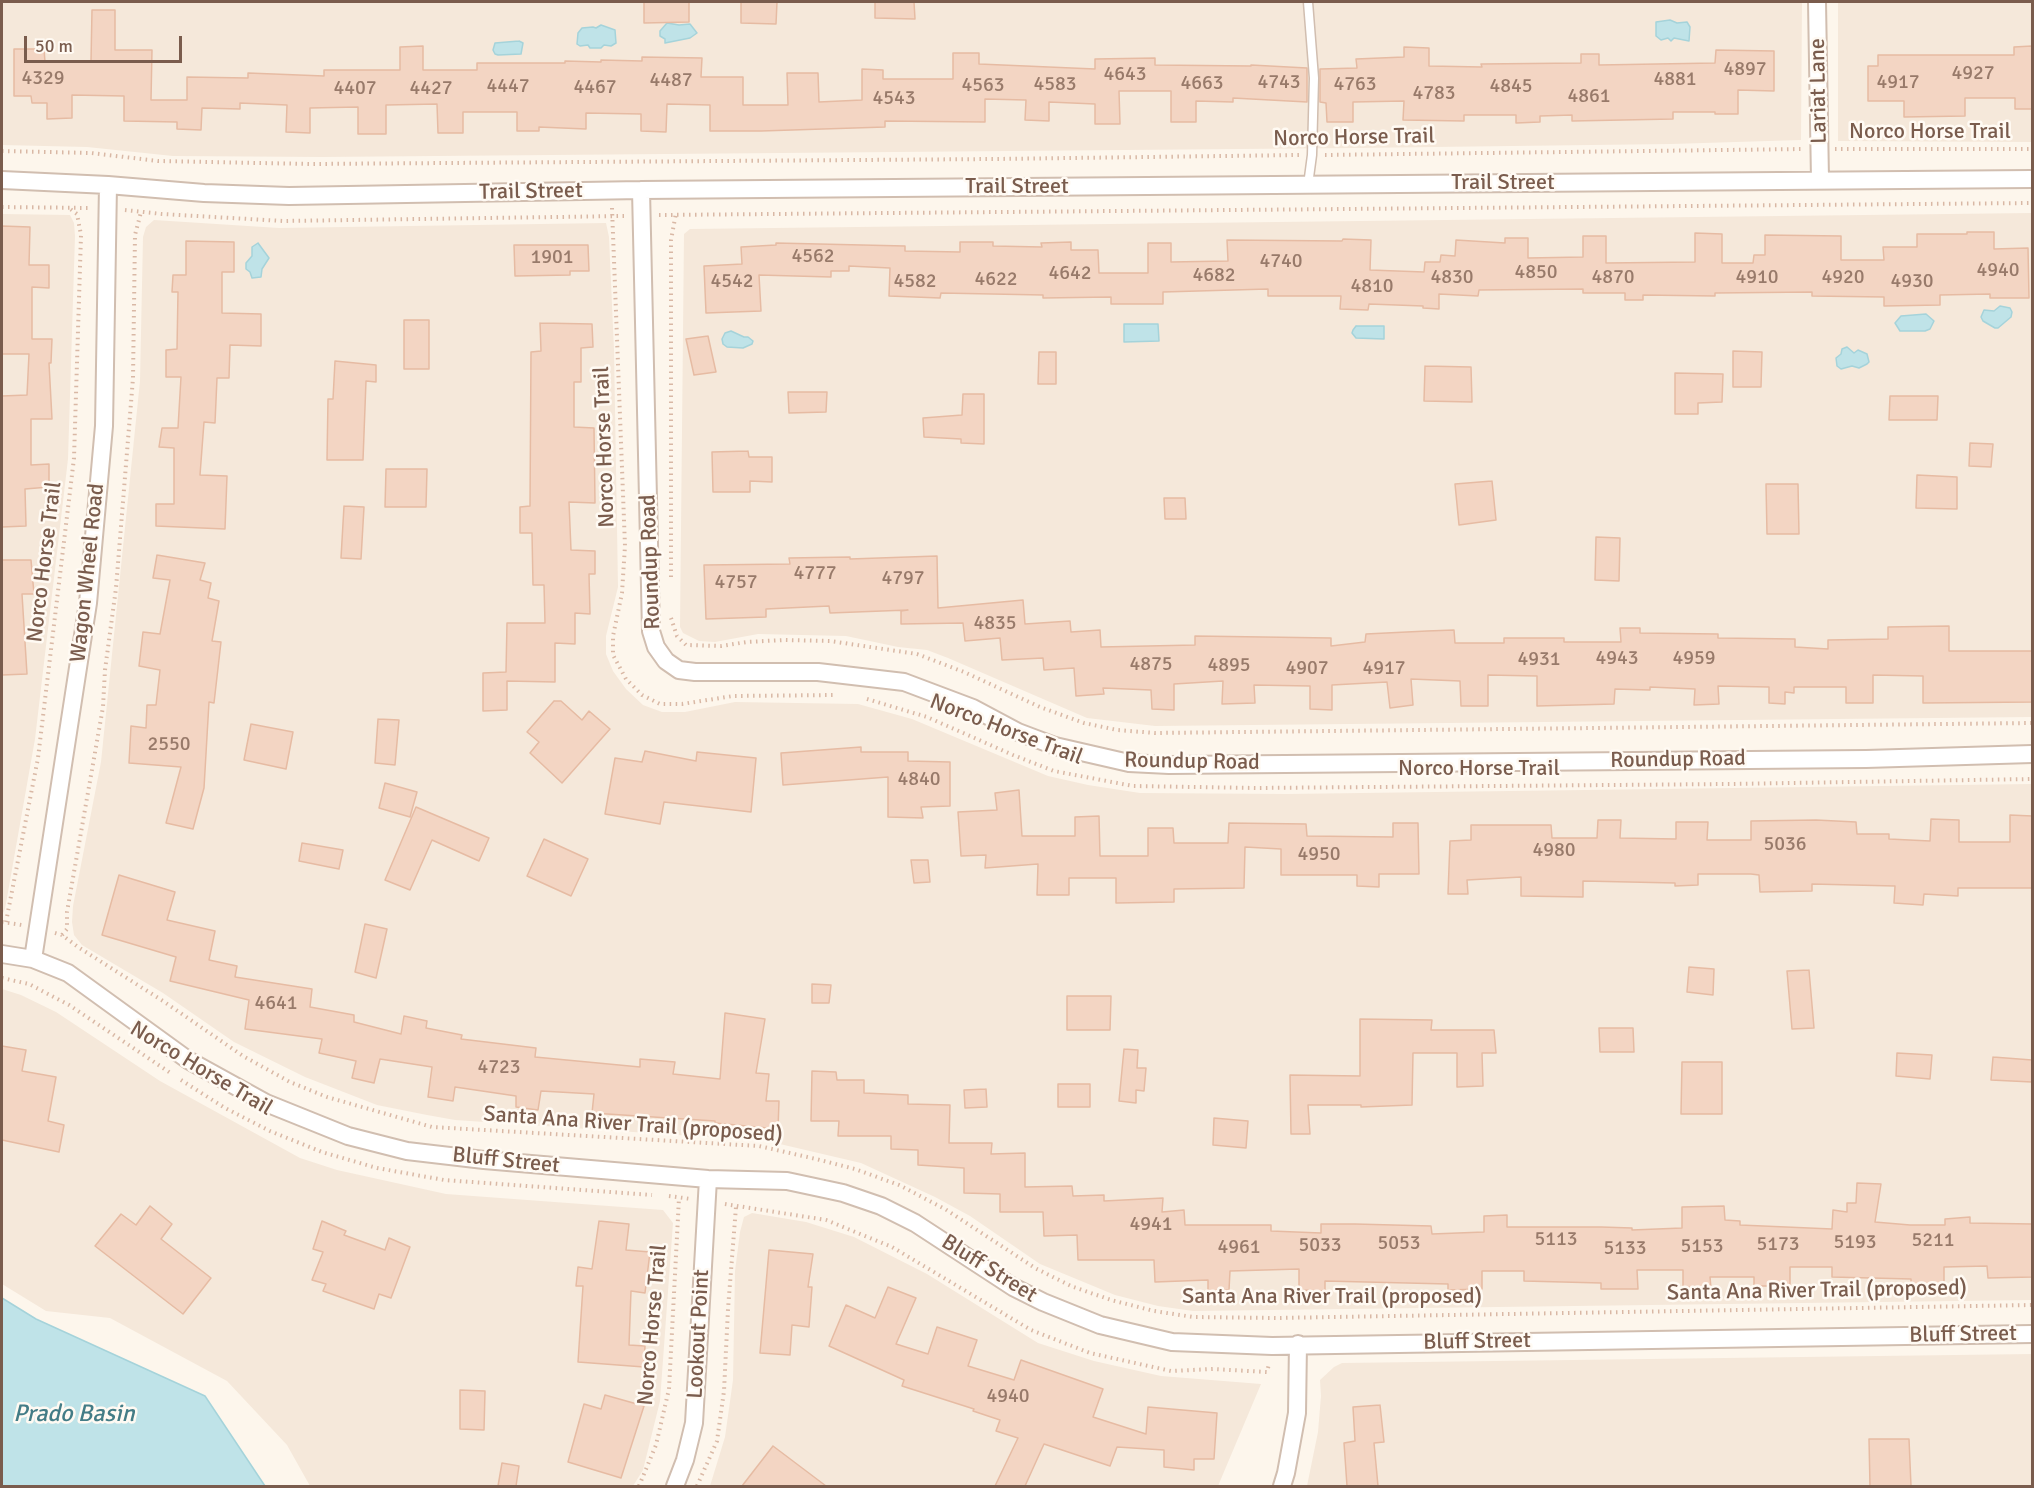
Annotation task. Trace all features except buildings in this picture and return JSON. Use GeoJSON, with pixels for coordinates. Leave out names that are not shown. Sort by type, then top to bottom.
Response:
{"type":"FeatureCollection","features":[{"type":"Feature","properties":{"kind":"street","name":"Lariat Lane"},"geometry":{"type":"LineString","coordinates":[[1817,2],[1820,180]]}},
{"type":"Feature","properties":{"kind":"street","name":"Trail Street"},"geometry":{"type":"LineString","coordinates":[[2,180],[289,196],[641,190],[2032,179]]}},
{"type":"Feature","properties":{"kind":"street","name":"Wagon Wheel Road"},"geometry":{"type":"LineString","coordinates":[[33,959],[36,927],[88,603],[104,426],[108,185]]}},
{"type":"Feature","properties":{"kind":"street","name":"Roundup Road"},"geometry":{"type":"LineString","coordinates":[[641,190],[651,631],[656,647],[666,661],[679,670],[818,672],[904,682],[974,708],[1018,732],[1055,746],[1129,763],[1169,765],[1866,759],[2032,754]]}},
{"type":"Feature","properties":{"kind":"street","name":"Bluff Street"},"geometry":{"type":"LineString","coordinates":[[2,954],[33,959],[68,973],[188,1060],[266,1103],[348,1136],[407,1150],[484,1160],[708,1179],[787,1181],[843,1193],[881,1206],[915,1223],[1013,1287],[1042,1302],[1100,1326],[1172,1342],[1272,1346],[2032,1334]]}},
{"type":"Feature","properties":{"kind":"street","name":"Lookout Point"},"geometry":{"type":"LineString","coordinates":[[675,1486],[685,1460],[694,1423],[708,1179]]}},
{"type":"Feature","properties":{"kind":"street"},"geometry":{"type":"LineString","coordinates":[[1282,1486],[1297,1413],[1298,1344]]}},
{"type":"Feature","properties":{"kind":"lane"},"geometry":{"type":"LineString","coordinates":[[1308,2],[1314,78],[1312,155],[1308,185]]}},
{"type":"Feature","properties":{"kind":"path","name":"Norco Horse Trail"},"geometry":{"type":"LineString","coordinates":[[2,151],[91,153],[158,161],[205,163],[310,164],[675,162],[1820,148],[2032,149]]}},
{"type":"Feature","properties":{"kind":"path"},"geometry":{"type":"LineString","coordinates":[[670,582],[670,272],[671,240],[676,215],[675,162]]}},
{"type":"Feature","properties":{"kind":"path","name":"Norco Horse Trail"},"geometry":{"type":"LineString","coordinates":[[611,191],[625,546],[622,593],[613,636],[613,655],[626,679],[642,695],[660,704],[682,704],[733,696],[841,696]]}},
{"type":"Feature","properties":{"kind":"path"},"geometry":{"type":"LineString","coordinates":[[2,207],[106,208],[162,214],[283,221],[643,215],[2032,203]]}},
{"type":"Feature","properties":{"kind":"path","name":"Norco Horse Trail"},"geometry":{"type":"LineString","coordinates":[[4,922],[39,758],[74,458],[81,235],[77,214],[69,207]]}},
{"type":"Feature","properties":{"kind":"path","name":"Norco Horse Trail"},"geometry":{"type":"LineString","coordinates":[[670,616],[677,636],[686,645],[721,646],[747,642],[807,640],[917,654],[964,672],[1040,707],[1084,723],[1146,733],[2032,723]]}},
{"type":"Feature","properties":{"kind":"path","name":"Norco Horse Trail"},"geometry":{"type":"LineString","coordinates":[[860,698],[927,717],[1054,771],[1133,786],[1268,788],[2032,779]]}},
{"type":"Feature","properties":{"kind":"path","name":"Santa Ana River Trail (proposed)"},"geometry":{"type":"LineString","coordinates":[[4,922],[62,934],[78,947],[243,1056],[290,1082],[327,1097],[432,1127],[759,1146],[816,1159],[855,1169],[899,1185],[945,1209],[1035,1268],[1071,1286],[1111,1300],[1193,1317],[1276,1318],[2032,1305]]}},
{"type":"Feature","properties":{"kind":"path","name":"Norco Horse Trail"},"geometry":{"type":"LineString","coordinates":[[2,978],[29,984],[69,1005],[225,1108],[270,1131],[322,1152],[377,1168],[444,1180],[656,1195]]}},
{"type":"Feature","properties":{"kind":"path"},"geometry":{"type":"LineString","coordinates":[[667,1196],[708,1199],[736,1207],[777,1211],[826,1221],[892,1246],[1031,1330],[1098,1355],[1171,1371],[1213,1369],[1267,1372],[1276,1318]]}},
{"type":"Feature","properties":{"kind":"path","name":"Norco Horse Trail"},"geometry":{"type":"LineString","coordinates":[[639,1486],[656,1445],[669,1389],[679,1198]]}},
{"type":"Feature","properties":{"kind":"path"},"geometry":{"type":"LineString","coordinates":[[698,1486],[717,1441],[724,1391],[736,1207]]}},
{"type":"Feature","properties":{"kind":"shaded area"},"geometry":{"type":"Polygon","coordinates":[[[2,2],[1802,2],[1801,140],[1354,148],[322,157],[173,156],[87,147],[2,145],[2,2]]]}},
{"type":"Feature","properties":{"kind":"shaded area"},"geometry":{"type":"Polygon","coordinates":[[[1838,2],[2032,2],[2032,142],[1838,141],[1838,2]]]}},
{"type":"Feature","properties":{"kind":"shaded area"},"geometry":{"type":"Polygon","coordinates":[[[2032,213],[2032,717],[1155,726],[1087,718],[927,650],[898,647],[846,636],[758,634],[715,642],[699,641],[683,633],[680,627],[684,234],[690,229],[2032,213]]]}},
{"type":"Feature","properties":{"kind":"shaded area"},"geometry":{"type":"Polygon","coordinates":[[[2,214],[70,215],[74,223],[75,236],[68,459],[35,739],[5,909],[2,915],[2,214]]]}},
{"type":"Feature","properties":{"kind":"shaded area"},"geometry":{"type":"Polygon","coordinates":[[[154,220],[279,228],[606,223],[609,237],[614,350],[618,587],[606,636],[606,654],[613,671],[626,689],[643,705],[662,712],[685,712],[735,702],[858,704],[912,719],[1048,776],[1140,793],[1287,794],[2032,784],[2032,1300],[1193,1311],[1158,1306],[1115,1295],[1040,1264],[970,1216],[861,1163],[767,1141],[455,1120],[427,1115],[377,1105],[305,1077],[234,1042],[163,993],[82,945],[74,935],[72,922],[73,906],[101,762],[140,381],[143,237],[146,227],[154,220]]]}},
{"type":"Feature","properties":{"kind":"shaded area"},"geometry":{"type":"Polygon","coordinates":[[[2,989],[21,995],[56,1012],[160,1081],[300,1158],[337,1170],[446,1194],[663,1210],[673,1223],[660,1401],[643,1470],[633,1486],[310,1486],[287,1445],[227,1381],[110,1318],[46,1311],[2,1284],[2,989]]]}},
{"type":"Feature","properties":{"kind":"shaded area"},"geometry":{"type":"Polygon","coordinates":[[[752,1213],[806,1222],[854,1237],[927,1274],[1038,1343],[1094,1361],[1161,1376],[1261,1384],[1218,1486],[710,1486],[725,1437],[733,1380],[735,1271],[740,1232],[744,1217],[752,1213]]]}},
{"type":"Feature","properties":{"kind":"shaded area"},"geometry":{"type":"Polygon","coordinates":[[[2032,1354],[2032,1486],[1307,1486],[1318,1432],[1320,1380],[1342,1363],[2032,1354]]]}},
{"type":"Feature","properties":{"kind":"water"},"geometry":{"type":"Polygon","coordinates":[[[1670,20],[1677,23],[1687,22],[1690,27],[1689,41],[1674,38],[1671,41],[1668,38],[1661,40],[1656,36],[1656,22],[1670,20]]]}},
{"type":"Feature","properties":{"kind":"water"},"geometry":{"type":"Polygon","coordinates":[[[667,23],[690,24],[697,33],[690,38],[665,43],[665,39],[660,36],[660,31],[667,23]]]}},
{"type":"Feature","properties":{"kind":"water"},"geometry":{"type":"Polygon","coordinates":[[[601,25],[615,30],[616,43],[611,46],[604,45],[601,48],[590,48],[588,45],[577,44],[578,33],[582,28],[596,28],[601,25]]]}},
{"type":"Feature","properties":{"kind":"water"},"geometry":{"type":"Polygon","coordinates":[[[519,41],[523,43],[521,54],[498,55],[493,50],[495,43],[519,41]]]}},
{"type":"Feature","properties":{"kind":"water"},"geometry":{"type":"Polygon","coordinates":[[[258,243],[269,258],[262,269],[261,277],[252,278],[246,269],[246,263],[252,256],[252,247],[258,243]]]}},
{"type":"Feature","properties":{"kind":"water"},"geometry":{"type":"Polygon","coordinates":[[[2000,306],[2010,308],[2011,317],[1998,328],[1983,321],[1981,317],[1984,310],[1994,311],[2000,306]]]}},
{"type":"Feature","properties":{"kind":"water"},"geometry":{"type":"Polygon","coordinates":[[[1926,314],[1934,321],[1930,329],[1925,331],[1900,331],[1895,323],[1901,316],[1926,314]]]}},
{"type":"Feature","properties":{"kind":"water"},"geometry":{"type":"Polygon","coordinates":[[[1124,324],[1158,324],[1159,341],[1124,342],[1124,324]]]}},
{"type":"Feature","properties":{"kind":"water"},"geometry":{"type":"Polygon","coordinates":[[[1356,326],[1384,326],[1384,339],[1356,338],[1352,333],[1356,326]]]}},
{"type":"Feature","properties":{"kind":"water"},"geometry":{"type":"Polygon","coordinates":[[[731,331],[748,337],[753,341],[752,344],[743,348],[727,347],[723,344],[722,339],[725,333],[731,331]]]}},
{"type":"Feature","properties":{"kind":"water"},"geometry":{"type":"Polygon","coordinates":[[[1847,347],[1854,353],[1858,350],[1867,354],[1869,362],[1859,368],[1852,366],[1841,369],[1837,366],[1836,358],[1841,354],[1842,349],[1847,347]]]}},
{"type":"Feature","properties":{"kind":"water","name":"Prado Basin"},"geometry":{"type":"Polygon","coordinates":[[[2,1298],[36,1319],[205,1396],[265,1486],[2,1486],[2,1298]]]}}]}
